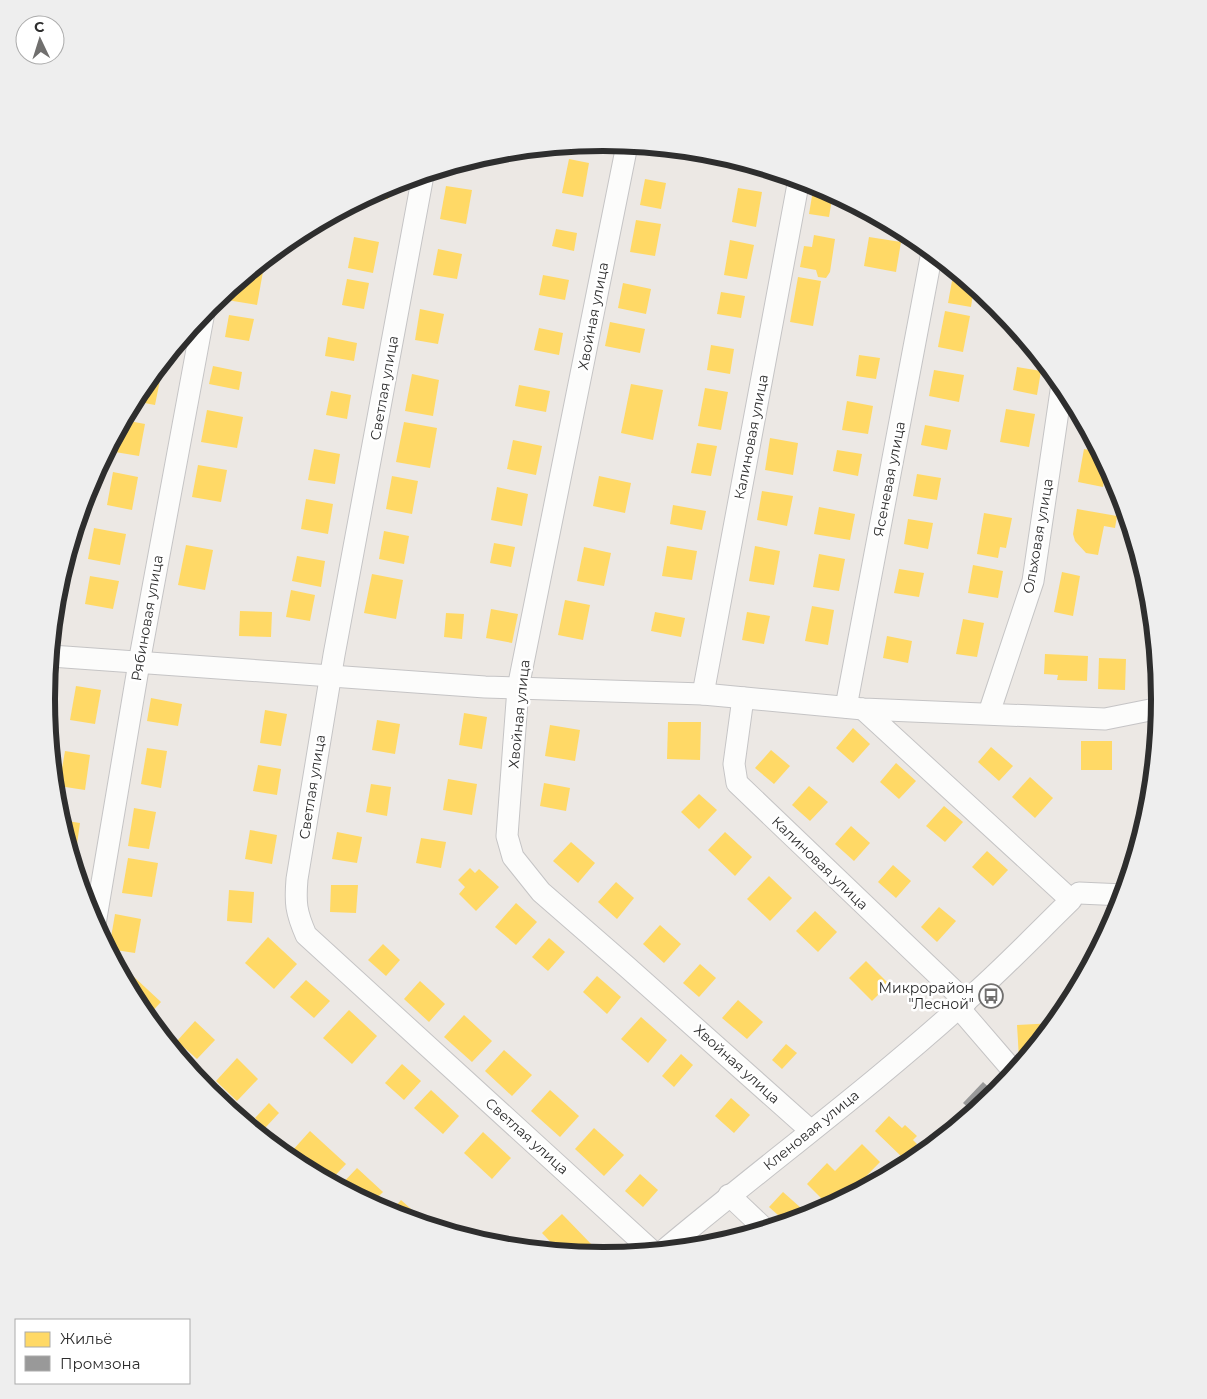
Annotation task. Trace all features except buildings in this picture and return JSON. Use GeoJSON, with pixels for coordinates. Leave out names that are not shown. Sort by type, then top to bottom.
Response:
{"type":"FeatureCollection","features":[{"type":"Feature","properties":{"kind":"street","name":"Хвойная улица"},"geometry":{"type":"LineString","coordinates":[[625,152],[518,688],[507,836],[513,857],[541,892],[634,972],[810,1130]]}},
{"type":"Feature","properties":{"kind":"street","name":"Светлая улица"},"geometry":{"type":"LineString","coordinates":[[422,182],[331,675],[297,879],[296,900],[298,916],[306,935],[647,1246]]}},
{"type":"Feature","properties":{"kind":"street","name":"Калиновая улица"},"geometry":{"type":"LineString","coordinates":[[703,694],[798,187]]}},
{"type":"Feature","properties":{"kind":"street","name":"Ясеневая улица"},"geometry":{"type":"LineString","coordinates":[[854,708],[931,259]]}},
{"type":"Feature","properties":{"kind":"street","name":"Рябиновая улица"},"geometry":{"type":"LineString","coordinates":[[97,910],[138,663],[201,328]]}},
{"type":"Feature","properties":{"kind":"street","name":"Ольховая улица"},"geometry":{"type":"LineString","coordinates":[[988,713],[1033,581],[1060,395]]}},
{"type":"Feature","properties":{"kind":"street"},"geometry":{"type":"LineString","coordinates":[[57,657],[518,688],[703,694],[854,708],[1105,719],[1152,710]]}},
{"type":"Feature","properties":{"kind":"street","name":"Калиновая улица"},"geometry":{"type":"LineString","coordinates":[[743,698],[734,764],[737,783],[962,1005]]}},
{"type":"Feature","properties":{"kind":"street"},"geometry":{"type":"LineString","coordinates":[[854,708],[1075,896],[1115,895]]}},
{"type":"Feature","properties":{"kind":"street","name":"Кленовая улица"},"geometry":{"type":"LineString","coordinates":[[673,1243],[729,1195],[875,1079],[962,1005],[1075,896]]}},
{"type":"Feature","properties":{"kind":"street"},"geometry":{"type":"LineString","coordinates":[[962,1005],[1010,1067]]}},
{"type":"Feature","properties":{"kind":"street"},"geometry":{"type":"LineString","coordinates":[[729,1195],[760,1225]]}},
{"type":"Feature","properties":{"kind":"place","name":"Микрорайон \"Лесной\""},"geometry":{"type":"Point","coordinates":[991,996]}}]}
